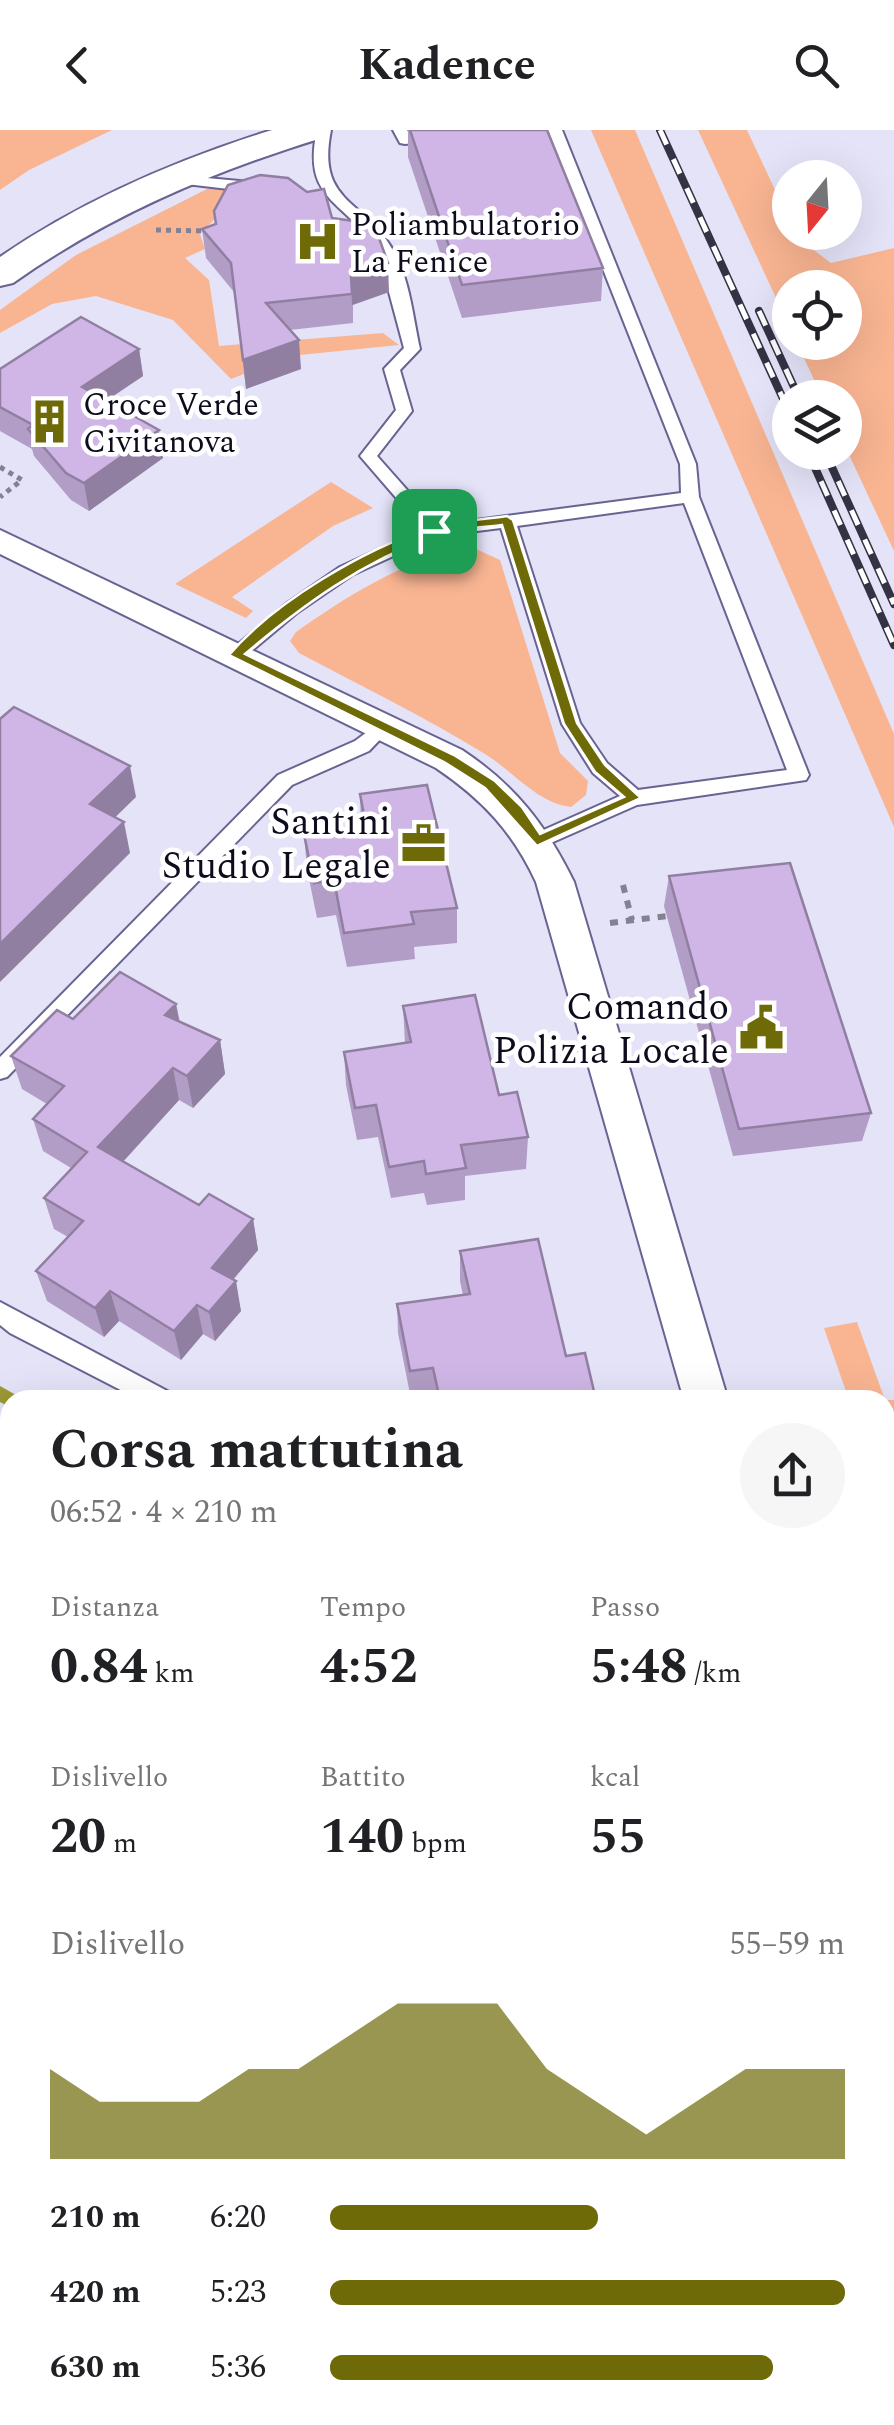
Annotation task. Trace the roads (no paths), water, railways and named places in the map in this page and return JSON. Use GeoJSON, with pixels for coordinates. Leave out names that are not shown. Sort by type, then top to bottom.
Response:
{"type":"FeatureCollection","features":[{"type":"Feature","properties":{"kind":"street"},"geometry":{"type":"LineString","coordinates":[[12,224],[121,167],[219,130]]}},
{"type":"Feature","properties":{"kind":"street"},"geometry":{"type":"LineString","coordinates":[[0,275],[44,242],[95,213],[242,150],[308,130]]}},
{"type":"Feature","properties":{"kind":"street"},"geometry":{"type":"LineString","coordinates":[[0,541],[449,758],[490,785],[517,811],[537,841],[569,929],[703,1390]]}},
{"type":"Feature","properties":{"kind":"lane"},"geometry":{"type":"LineString","coordinates":[[324,130],[317,165],[322,181],[386,251],[412,349],[392,369],[404,411],[368,456],[434,531]]}},
{"type":"Feature","properties":{"kind":"lane"},"geometry":{"type":"LineString","coordinates":[[400,130],[405,140],[495,130]]}},
{"type":"Feature","properties":{"kind":"lane"},"geometry":{"type":"LineString","coordinates":[[537,841],[634,798],[799,775],[690,497],[688,464],[556,130]]}},
{"type":"Feature","properties":{"kind":"lane"},"geometry":{"type":"LineString","coordinates":[[171,178],[280,191]]}},
{"type":"Feature","properties":{"kind":"lane"},"geometry":{"type":"LineString","coordinates":[[308,198],[346,209]]}},
{"type":"Feature","properties":{"kind":"lane"},"geometry":{"type":"LineString","coordinates":[[236,655],[330,581],[370,558],[434,531],[690,497]]}},
{"type":"Feature","properties":{"kind":"lane"},"geometry":{"type":"LineString","coordinates":[[507,520],[571,724],[600,768],[634,798]]}},
{"type":"Feature","properties":{"kind":"lane"},"geometry":{"type":"LineString","coordinates":[[0,1071],[285,780],[362,746],[383,727]]}},
{"type":"Feature","properties":{"kind":"lane"},"geometry":{"type":"LineString","coordinates":[[0,1312],[18,1326],[144,1390]]}},
{"type":"Feature","properties":{"kind":"railway"},"geometry":{"type":"LineString","coordinates":[[660,130],[774,380]]}},
{"type":"Feature","properties":{"kind":"railway"},"geometry":{"type":"LineString","coordinates":[[759,311],[791,380]]}},
{"type":"Feature","properties":{"kind":"railway"},"geometry":{"type":"LineString","coordinates":[[816,470],[894,645]]}},
{"type":"Feature","properties":{"kind":"railway"},"geometry":{"type":"LineString","coordinates":[[833,470],[894,604]]}},
{"type":"Feature","properties":{"kind":"place","name":"Poliambulatorio La Fenice"},"geometry":{"type":"Point","coordinates":[318,242]}},
{"type":"Feature","properties":{"kind":"place","name":"Croce Verde Civitanova"},"geometry":{"type":"Point","coordinates":[50,422]}},
{"type":"Feature","properties":{"kind":"place","name":"Santini Studio Legale"},"geometry":{"type":"Point","coordinates":[424,843]}},
{"type":"Feature","properties":{"kind":"place","name":"Comando Polizia Locale"},"geometry":{"type":"Point","coordinates":[762,1028]}}]}
